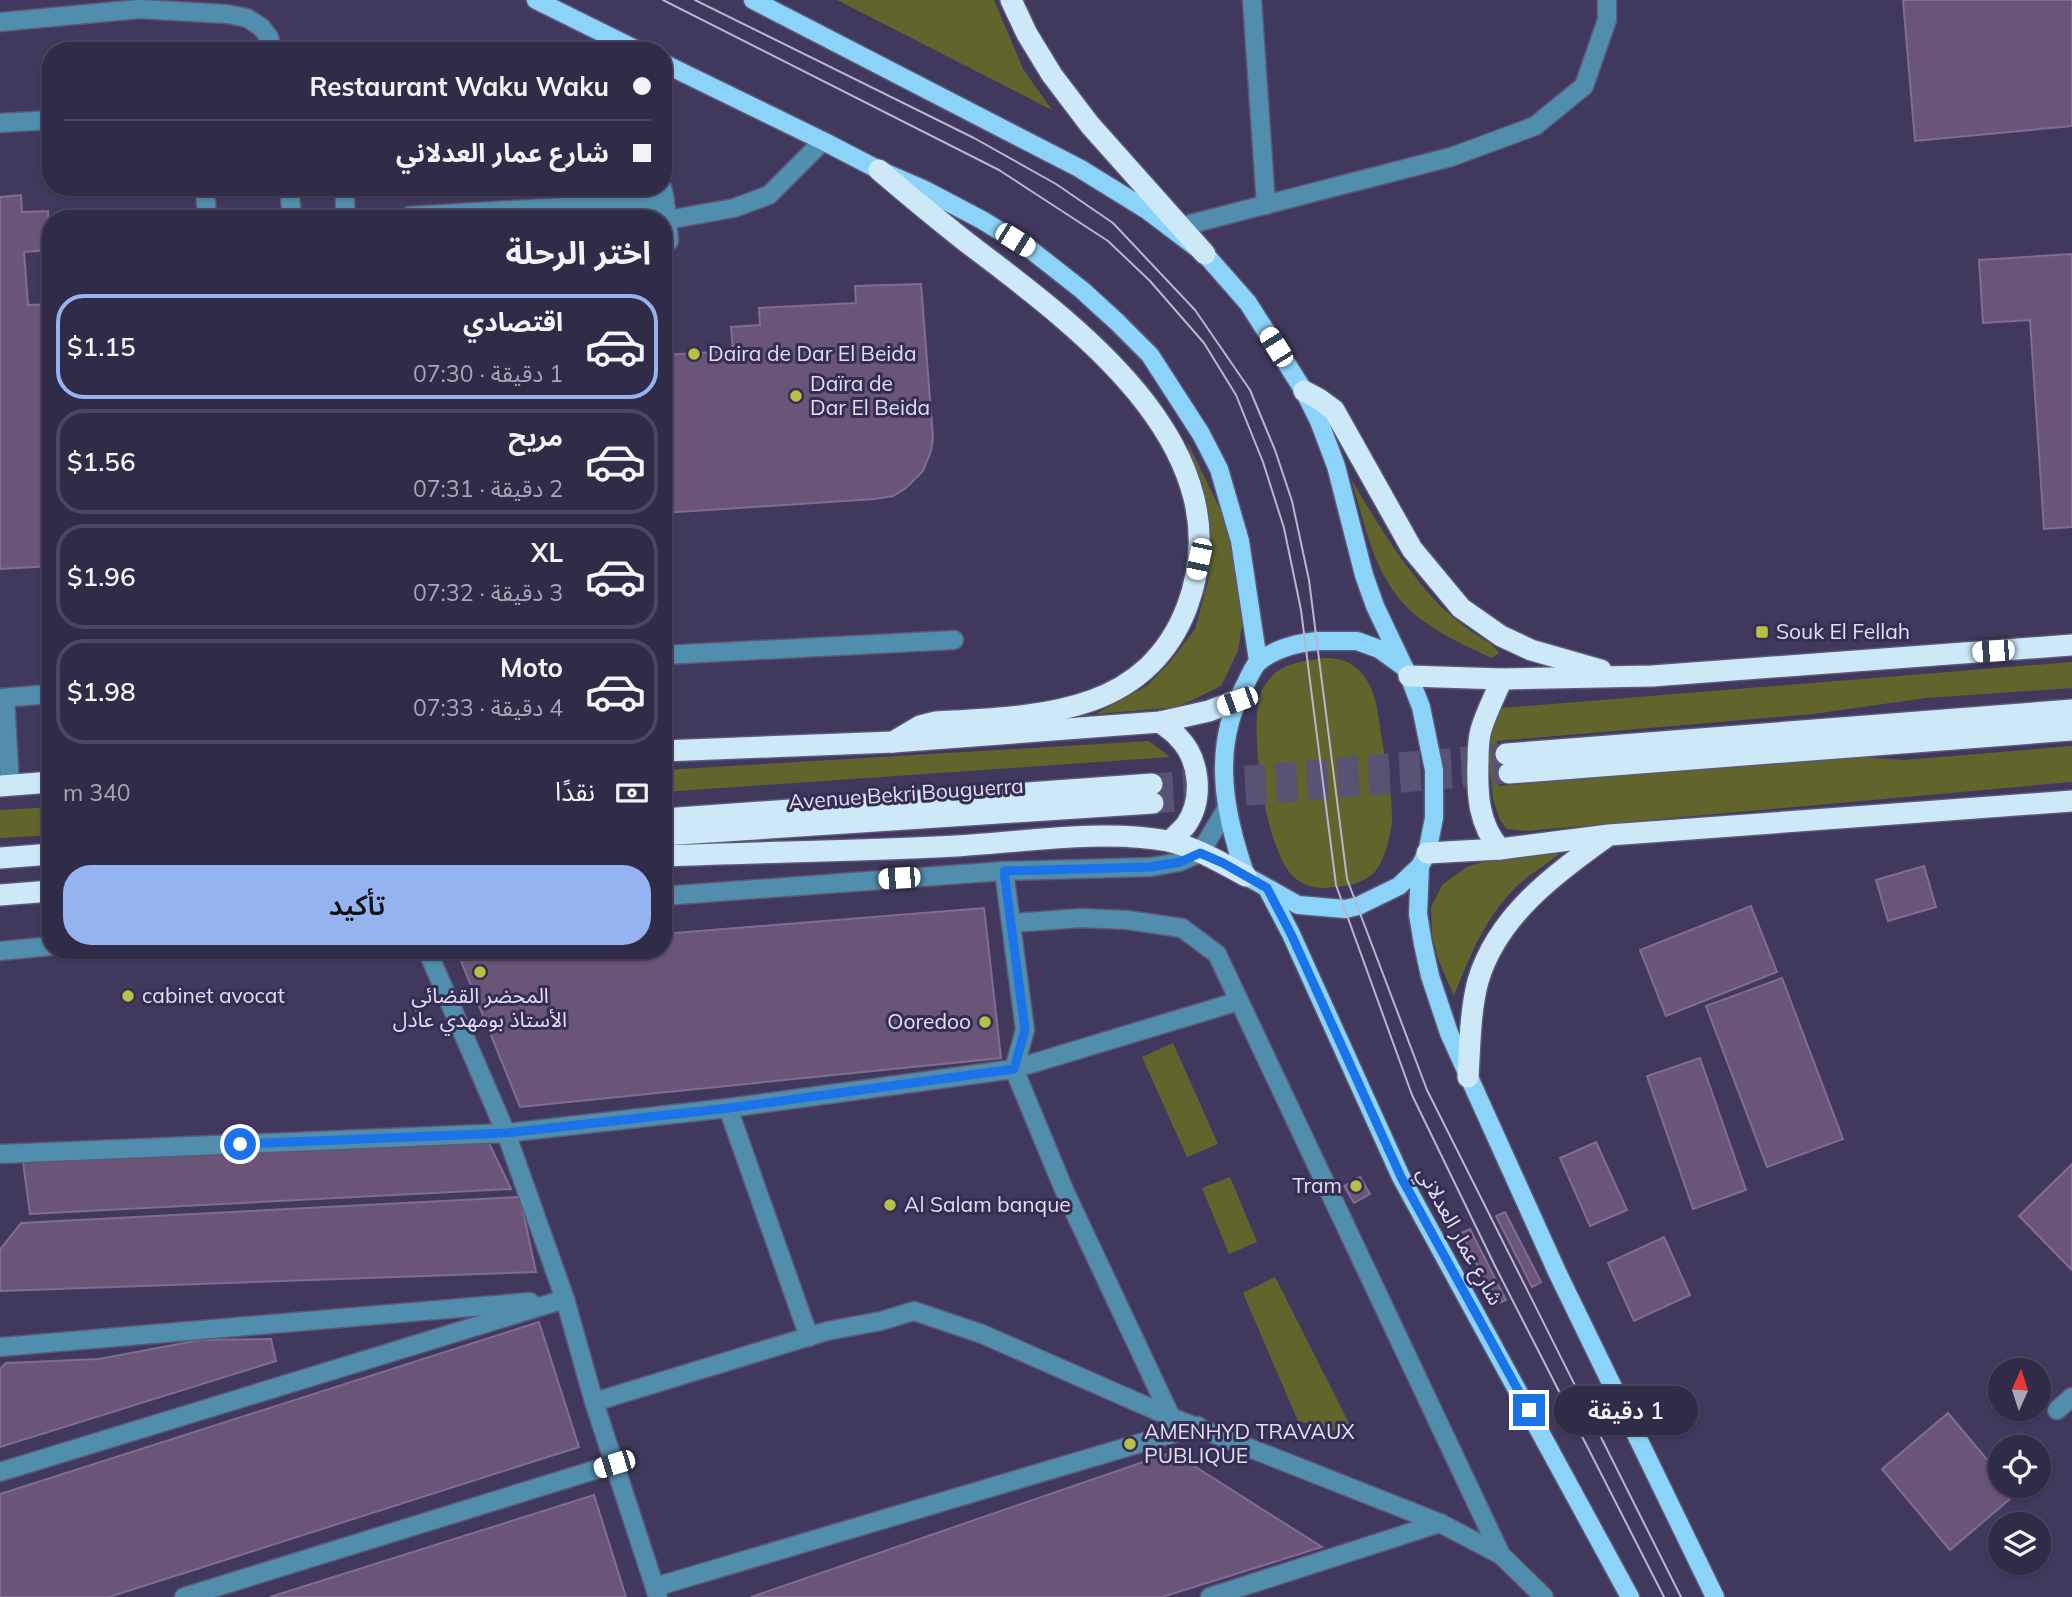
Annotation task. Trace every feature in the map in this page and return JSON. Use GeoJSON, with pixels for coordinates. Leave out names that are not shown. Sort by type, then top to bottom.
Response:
{"type":"FeatureCollection","features":[{"type":"Feature","properties":{"kind":"highway"},"geometry":{"type":"LineString","coordinates":[[1010,0],[1052,75],[1090,125],[1205,254]]}},
{"type":"Feature","properties":{"kind":"highway"},"geometry":{"type":"LineString","coordinates":[[879,170],[939,221],[1055,310],[1127,381],[1164,428],[1187,471],[1196,499],[1199,559],[1180,627],[1156,659],[1119,688],[1095,701],[1060,710],[936,722],[920,726],[893,742]]}},
{"type":"Feature","properties":{"kind":"highway"},"geometry":{"type":"LineString","coordinates":[[1304,391],[1334,411],[1412,549],[1461,608],[1501,636],[1531,650],[1602,670],[1652,676]]}},
{"type":"Feature","properties":{"kind":"highway"},"geometry":{"type":"LineString","coordinates":[[1407,671],[1502,679],[1652,676],[2072,645]]}},
{"type":"Feature","properties":{"kind":"highway"},"geometry":{"type":"LineString","coordinates":[[1500,849],[1486,828],[1477,790],[1480,731],[1502,679]]}},
{"type":"Feature","properties":{"kind":"highway"},"geometry":{"type":"LineString","coordinates":[[672,751],[893,742],[1160,723],[1237,701]]}},
{"type":"Feature","properties":{"kind":"highway"},"geometry":{"type":"LineString","coordinates":[[2072,710],[1508,764],[2072,730]]}},
{"type":"Feature","properties":{"kind":"highway"},"geometry":{"type":"LineString","coordinates":[[1160,723],[1179,737],[1192,757],[1198,779],[1196,803],[1186,825],[1170,842]]}},
{"type":"Feature","properties":{"kind":"highway"},"geometry":{"type":"LineString","coordinates":[[5,785],[42,783]]}},
{"type":"Feature","properties":{"kind":"highway","name":"Avenue Bekri Bouguerra"},"geometry":{"type":"LineString","coordinates":[[672,819],[1152,793],[672,834]]}},
{"type":"Feature","properties":{"kind":"highway"},"geometry":{"type":"LineString","coordinates":[[1424,860],[1609,835],[2072,801]]}},
{"type":"Feature","properties":{"kind":"highway"},"geometry":{"type":"LineString","coordinates":[[1468,1077],[1478,980],[1491,950],[1506,926],[1538,889],[1609,835]]}},
{"type":"Feature","properties":{"kind":"highway"},"geometry":{"type":"LineString","coordinates":[[672,856],[1124,837],[1170,842],[1200,853],[1246,876]]}},
{"type":"Feature","properties":{"kind":"highway"},"geometry":{"type":"LineString","coordinates":[[0,858],[42,855]]}},
{"type":"Feature","properties":{"kind":"highway"},"geometry":{"type":"LineString","coordinates":[[0,895],[42,892]]}},
{"type":"Feature","properties":{"kind":"main road"},"geometry":{"type":"LineString","coordinates":[[536,0],[621,42]]}},
{"type":"Feature","properties":{"kind":"main road"},"geometry":{"type":"LineString","coordinates":[[753,0],[1079,168],[1147,210],[1205,254],[1248,303],[1304,391],[1336,466],[1364,575],[1375,606],[1407,671],[1421,707],[1434,770],[1434,818],[1424,860],[1418,914],[1430,976],[1449,1033],[1558,1274],[1715,1597]]}},
{"type":"Feature","properties":{"kind":"main road"},"geometry":{"type":"LineString","coordinates":[[672,67],[982,220],[1031,250],[1082,290],[1150,355],[1201,434],[1220,469],[1240,541],[1258,661]]}},
{"type":"Feature","properties":{"kind":"main road"},"geometry":{"type":"LineString","coordinates":[[1407,671],[1379,649],[1357,642],[1305,642],[1281,648],[1258,661],[1237,701],[1224,747],[1223,774],[1234,843],[1246,876],[1298,905],[1345,909],[1358,906],[1399,886],[1424,860]]}},
{"type":"Feature","properties":{"kind":"main road","name":"شارع عمار العدلاني"},"geometry":{"type":"LineString","coordinates":[[1267,888],[1291,934],[1401,1177],[1630,1597]]}},
{"type":"Feature","properties":{"kind":"street"},"geometry":{"type":"LineString","coordinates":[[1252,0],[1266,205]]}},
{"type":"Feature","properties":{"kind":"street"},"geometry":{"type":"LineString","coordinates":[[1179,227],[1451,157],[1535,126],[1584,86],[1607,20],[1607,0]]}},
{"type":"Feature","properties":{"kind":"street"},"geometry":{"type":"LineString","coordinates":[[0,22],[139,9],[227,14],[247,18],[261,27],[270,42]]}},
{"type":"Feature","properties":{"kind":"street"},"geometry":{"type":"LineString","coordinates":[[0,123],[42,121]]}},
{"type":"Feature","properties":{"kind":"street"},"geometry":{"type":"LineString","coordinates":[[672,219],[734,208],[768,195],[823,141]]}},
{"type":"Feature","properties":{"kind":"street"},"geometry":{"type":"LineString","coordinates":[[479,210],[640,196]]}},
{"type":"Feature","properties":{"kind":"street"},"geometry":{"type":"LineString","coordinates":[[672,655],[954,640]]}},
{"type":"Feature","properties":{"kind":"street"},"geometry":{"type":"LineString","coordinates":[[5,785],[2,698],[42,695]]}},
{"type":"Feature","properties":{"kind":"street"},"geometry":{"type":"LineString","coordinates":[[672,895],[1004,871],[1151,867],[1180,862],[1200,853],[1227,808]]}},
{"type":"Feature","properties":{"kind":"street"},"geometry":{"type":"LineString","coordinates":[[1004,871],[1025,1030],[1014,1069],[1065,1192],[1171,1417]]}},
{"type":"Feature","properties":{"kind":"street"},"geometry":{"type":"LineString","coordinates":[[1012,923],[1081,918],[1127,920],[1182,928],[1217,954],[1501,1555]]}},
{"type":"Feature","properties":{"kind":"street"},"geometry":{"type":"LineString","coordinates":[[0,951],[42,947]]}},
{"type":"Feature","properties":{"kind":"street"},"geometry":{"type":"LineString","coordinates":[[431,959],[506,1133],[565,1299],[594,1402],[656,1592],[1198,1426]]}},
{"type":"Feature","properties":{"kind":"street"},"geometry":{"type":"LineString","coordinates":[[0,1154],[506,1133],[729,1108],[1014,1069],[1239,1001]]}},
{"type":"Feature","properties":{"kind":"street"},"geometry":{"type":"LineString","coordinates":[[729,1108],[809,1337]]}},
{"type":"Feature","properties":{"kind":"street"},"geometry":{"type":"LineString","coordinates":[[0,1347],[565,1299]]}},
{"type":"Feature","properties":{"kind":"street"},"geometry":{"type":"LineString","coordinates":[[0,1472],[565,1299]]}},
{"type":"Feature","properties":{"kind":"street"},"geometry":{"type":"LineString","coordinates":[[594,1402],[827,1331],[881,1321],[914,1311],[982,1334],[1171,1417],[1440,1523],[1501,1555],[1544,1597]]}},
{"type":"Feature","properties":{"kind":"street"},"geometry":{"type":"LineString","coordinates":[[2057,1410],[2072,1397]]}},
{"type":"Feature","properties":{"kind":"street"},"geometry":{"type":"LineString","coordinates":[[184,1597],[614,1464]]}},
{"type":"Feature","properties":{"kind":"street"},"geometry":{"type":"LineString","coordinates":[[1210,1597],[1440,1523]]}},
{"type":"Feature","properties":{"kind":"green space"},"geometry":{"type":"Polygon","coordinates":[[[837,0],[994,0],[1023,69],[1052,110],[837,0]]]}},
{"type":"Feature","properties":{"kind":"green space"},"geometry":{"type":"Polygon","coordinates":[[[1187,441],[1235,540],[1245,605],[1238,651],[1221,686],[1178,707],[1096,714],[1148,685],[1171,661],[1195,629],[1208,582],[1211,530],[1187,441]]]}},
{"type":"Feature","properties":{"kind":"green space"},"geometry":{"type":"Polygon","coordinates":[[[1351,479],[1388,540],[1420,583],[1448,613],[1499,653],[1492,658],[1457,642],[1423,621],[1404,604],[1393,591],[1377,561],[1351,479]]]}},
{"type":"Feature","properties":{"kind":"green space"},"geometry":{"type":"Polygon","coordinates":[[[1325,658],[1352,665],[1371,688],[1377,707],[1392,818],[1385,852],[1372,874],[1353,884],[1324,888],[1309,886],[1295,878],[1284,864],[1275,843],[1262,788],[1257,730],[1262,690],[1273,674],[1293,664],[1325,658]]]}},
{"type":"Feature","properties":{"kind":"green space"},"geometry":{"type":"Polygon","coordinates":[[[2072,662],[2072,688],[1926,698],[1813,714],[1497,741],[1499,786],[1850,756],[1904,760],[2072,746],[2072,782],[1526,831],[1507,829],[1500,820],[1493,799],[1487,739],[1490,722],[1501,708],[2072,662]]]}},
{"type":"Feature","properties":{"kind":"green space"},"geometry":{"type":"Polygon","coordinates":[[[1149,741],[1170,757],[672,791],[672,769],[1149,741]]]}},
{"type":"Feature","properties":{"kind":"green space"},"geometry":{"type":"Polygon","coordinates":[[[42,808],[42,836],[0,838],[0,810],[42,808]]]}},
{"type":"Feature","properties":{"kind":"green space"},"geometry":{"type":"Polygon","coordinates":[[[1561,852],[1518,885],[1497,910],[1473,951],[1454,996],[1438,959],[1432,934],[1431,907],[1443,884],[1467,867],[1502,856],[1561,852]]]}},
{"type":"Feature","properties":{"kind":"green space"},"geometry":{"type":"Polygon","coordinates":[[[1173,1043],[1218,1144],[1187,1157],[1142,1057],[1173,1043]]]}},
{"type":"Feature","properties":{"kind":"green space"},"geometry":{"type":"Polygon","coordinates":[[[1230,1177],[1257,1242],[1229,1254],[1202,1188],[1230,1177]]]}},
{"type":"Feature","properties":{"kind":"green space"},"geometry":{"type":"Polygon","coordinates":[[[1275,1277],[1356,1437],[1298,1421],[1243,1293],[1275,1277]]]}},
{"type":"Feature","properties":{"kind":"building"},"geometry":{"type":"Polygon","coordinates":[[[1903,0],[2072,0],[2072,126],[1915,141],[1903,0]]]}},
{"type":"Feature","properties":{"kind":"building"},"geometry":{"type":"Polygon","coordinates":[[[21,195],[22,212],[42,211],[42,251],[24,252],[28,305],[42,304],[42,567],[0,569],[0,197],[21,195]]]}},
{"type":"Feature","properties":{"kind":"building"},"geometry":{"type":"Polygon","coordinates":[[[2072,254],[2072,527],[2044,529],[2030,320],[1983,323],[1979,260],[2072,254]]]}},
{"type":"Feature","properties":{"kind":"building","name":"Daïra de Dar El Beida"},"geometry":{"type":"Polygon","coordinates":[[[921,284],[933,438],[923,471],[906,488],[893,496],[875,499],[672,512],[672,354],[733,351],[731,327],[760,325],[759,308],[856,303],[855,286],[921,284]]]}},
{"type":"Feature","properties":{"kind":"building"},"geometry":{"type":"Polygon","coordinates":[[[1924,866],[1936,907],[1888,921],[1876,880],[1924,866]]]}},
{"type":"Feature","properties":{"kind":"building"},"geometry":{"type":"Polygon","coordinates":[[[1751,906],[1777,972],[1666,1016],[1640,950],[1751,906]]]}},
{"type":"Feature","properties":{"kind":"building"},"geometry":{"type":"Polygon","coordinates":[[[984,908],[1001,1058],[520,1107],[460,959],[672,959],[672,933],[984,908]]]}},
{"type":"Feature","properties":{"kind":"building"},"geometry":{"type":"Polygon","coordinates":[[[1782,978],[1843,1139],[1767,1167],[1706,1006],[1782,978]]]}},
{"type":"Feature","properties":{"kind":"building"},"geometry":{"type":"Polygon","coordinates":[[[1700,1058],[1746,1190],[1693,1209],[1647,1076],[1700,1058]]]}},
{"type":"Feature","properties":{"kind":"building"},"geometry":{"type":"Polygon","coordinates":[[[488,1141],[511,1189],[30,1214],[23,1162],[488,1141]]]}},
{"type":"Feature","properties":{"kind":"building"},"geometry":{"type":"Polygon","coordinates":[[[1596,1142],[1627,1210],[1590,1226],[1560,1158],[1596,1142]]]}},
{"type":"Feature","properties":{"kind":"building"},"geometry":{"type":"Polygon","coordinates":[[[2072,1164],[2072,1270],[2019,1216],[2072,1164]]]}},
{"type":"Feature","properties":{"kind":"building"},"geometry":{"type":"Polygon","coordinates":[[[1360,1177],[1370,1194],[1354,1203],[1344,1186],[1360,1177]]]}},
{"type":"Feature","properties":{"kind":"building"},"geometry":{"type":"Polygon","coordinates":[[[520,1197],[536,1272],[0,1291],[0,1250],[21,1223],[520,1197]]]}},
{"type":"Feature","properties":{"kind":"building"},"geometry":{"type":"Polygon","coordinates":[[[1505,1212],[1541,1282],[1532,1287],[1496,1216],[1505,1212]]]}},
{"type":"Feature","properties":{"kind":"building"},"geometry":{"type":"Polygon","coordinates":[[[1470,1229],[1506,1300],[1497,1304],[1461,1233],[1470,1229]]]}},
{"type":"Feature","properties":{"kind":"building"},"geometry":{"type":"Polygon","coordinates":[[[1664,1237],[1690,1295],[1634,1321],[1608,1263],[1664,1237]]]}},
{"type":"Feature","properties":{"kind":"building"},"geometry":{"type":"Polygon","coordinates":[[[539,1322],[579,1447],[109,1597],[0,1597],[0,1494],[539,1322]]]}},
{"type":"Feature","properties":{"kind":"building"},"geometry":{"type":"Polygon","coordinates":[[[271,1339],[276,1361],[0,1447],[0,1369],[6,1363],[99,1359],[200,1340],[271,1339]]]}},
{"type":"Feature","properties":{"kind":"building"},"geometry":{"type":"Polygon","coordinates":[[[1948,1413],[1988,1461],[1988,1498],[2011,1498],[1995,1512],[1988,1512],[1988,1518],[1950,1550],[1882,1469],[1948,1413]]]}},
{"type":"Feature","properties":{"kind":"building"},"geometry":{"type":"Polygon","coordinates":[[[1172,1452],[1322,1547],[1162,1597],[751,1597],[1172,1452]]]}},
{"type":"Feature","properties":{"kind":"building"},"geometry":{"type":"Polygon","coordinates":[[[594,1495],[626,1597],[270,1597],[594,1495]]]}},
{"type":"Feature","properties":{"kind":"tunnel"},"geometry":{"type":"LineString","coordinates":[[1152,784],[1506,754]]}},
{"type":"Feature","properties":{"kind":"tunnel"},"geometry":{"type":"LineString","coordinates":[[1153,803],[1509,773]]}},
{"type":"Feature","properties":{"kind":"tram line"},"geometry":{"type":"LineString","coordinates":[[663,0],[999,170],[1108,241],[1150,281],[1204,343],[1236,395],[1263,462],[1284,528],[1301,610],[1336,885],[1412,1095],[1495,1266],[1664,1597]]}},
{"type":"Feature","properties":{"kind":"tram line"},"geometry":{"type":"LineString","coordinates":[[695,0],[974,138],[1056,184],[1113,223],[1195,310],[1250,390],[1275,450],[1292,501],[1309,580],[1347,879],[1427,1090],[1681,1597]]}},
{"type":"Feature","properties":{"kind":"place","name":"Daira de Dar El Beida"},"geometry":{"type":"Point","coordinates":[694,354]}},
{"type":"Feature","properties":{"kind":"place","name":"Daïra de Dar El Beida"},"geometry":{"type":"Point","coordinates":[796,396]}},
{"type":"Feature","properties":{"kind":"place","name":"Souk El Fellah"},"geometry":{"type":"Point","coordinates":[1762,632]}},
{"type":"Feature","properties":{"kind":"place","name":"المحضر القضائي الأستاذ بومهدي عادل"},"geometry":{"type":"Point","coordinates":[480,972]}},
{"type":"Feature","properties":{"kind":"place","name":"cabinet avocat"},"geometry":{"type":"Point","coordinates":[128,996]}},
{"type":"Feature","properties":{"kind":"place","name":"Ooredoo"},"geometry":{"type":"Point","coordinates":[985,1022]}},
{"type":"Feature","properties":{"kind":"place","name":"Tram"},"geometry":{"type":"Point","coordinates":[1356,1186]}},
{"type":"Feature","properties":{"kind":"place","name":"Al Salam banque"},"geometry":{"type":"Point","coordinates":[890,1205]}},
{"type":"Feature","properties":{"kind":"place","name":"AMENHYD TRAVAUX PUBLIQUE"},"geometry":{"type":"Point","coordinates":[1130,1444]}},
{"type":"Feature","properties":{"kind":"route"},"geometry":{"type":"LineString","coordinates":[[240,1144],[506,1133],[729,1108],[1014,1069],[1025,1030],[1004,871],[1151,867],[1180,862],[1200,853],[1267,888],[1291,934],[1401,1177],[1529,1410]]}}]}
